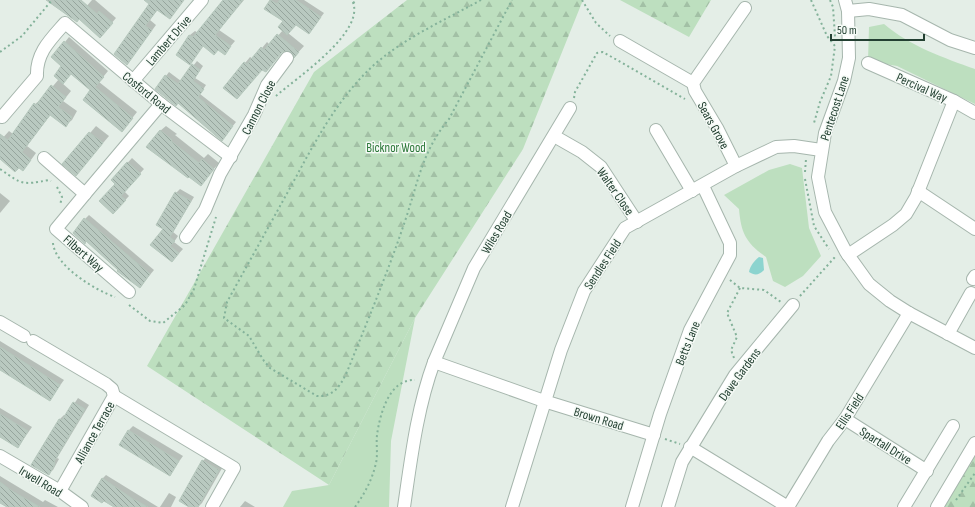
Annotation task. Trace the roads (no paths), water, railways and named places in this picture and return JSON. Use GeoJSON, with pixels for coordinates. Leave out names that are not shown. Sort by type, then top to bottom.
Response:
{"type":"FeatureCollection","features":[{"type":"Feature","properties":{"kind":"street","name":"Lambert Drive"},"geometry":{"type":"LineString","coordinates":[[133,81],[202,0]]}},
{"type":"Feature","properties":{"kind":"street"},"geometry":{"type":"LineString","coordinates":[[847,6],[902,15],[950,40],[975,48]]}},
{"type":"Feature","properties":{"kind":"street","name":"Pentecost Lane"},"geometry":{"type":"LineString","coordinates":[[847,6],[849,58],[844,81],[824,133],[821,150],[818,177],[824,212],[848,255],[869,284],[890,302],[909,314],[975,348]]}},
{"type":"Feature","properties":{"kind":"street"},"geometry":{"type":"LineString","coordinates":[[620,41],[693,83],[744,8]]}},
{"type":"Feature","properties":{"kind":"street","name":"Cosford Road"},"geometry":{"type":"LineString","coordinates":[[2,116],[37,76],[36,64],[43,48],[65,23],[161,104],[231,157]]}},
{"type":"Feature","properties":{"kind":"street","name":"Cannon Close"},"geometry":{"type":"LineString","coordinates":[[186,237],[205,210],[220,174],[254,115],[267,85],[286,58]]}},
{"type":"Feature","properties":{"kind":"street","name":"Percival Way"},"geometry":{"type":"LineString","coordinates":[[868,63],[954,101],[975,113]]}},
{"type":"Feature","properties":{"kind":"street","name":"Sears Grove"},"geometry":{"type":"LineString","coordinates":[[693,83],[698,97],[717,128],[736,166]]}},
{"type":"Feature","properties":{"kind":"street"},"geometry":{"type":"LineString","coordinates":[[848,255],[893,225],[906,214],[918,191],[954,101]]}},
{"type":"Feature","properties":{"kind":"street","name":"Filbert Way"},"geometry":{"type":"LineString","coordinates":[[128,292],[56,229],[161,104]]}},
{"type":"Feature","properties":{"kind":"street","name":"Wiles Road"},"geometry":{"type":"LineString","coordinates":[[404,507],[412,452],[428,381],[434,362],[474,268],[570,108]]}},
{"type":"Feature","properties":{"kind":"street","name":"Betts Lane"},"geometry":{"type":"LineString","coordinates":[[632,507],[654,435],[690,330],[730,255],[730,243],[697,188],[656,130]]}},
{"type":"Feature","properties":{"kind":"street","name":"Walter Close"},"geometry":{"type":"LineString","coordinates":[[554,136],[582,152],[600,166],[637,222]]}},
{"type":"Feature","properties":{"kind":"street","name":"Sendles Field"},"geometry":{"type":"LineString","coordinates":[[512,507],[560,350],[584,291],[625,228],[736,166],[776,147],[794,146],[821,150]]}},
{"type":"Feature","properties":{"kind":"street"},"geometry":{"type":"LineString","coordinates":[[44,158],[85,194]]}},
{"type":"Feature","properties":{"kind":"street"},"geometry":{"type":"LineString","coordinates":[[918,191],[975,229]]}},
{"type":"Feature","properties":{"kind":"street"},"geometry":{"type":"LineString","coordinates":[[948,334],[971,293]]}},
{"type":"Feature","properties":{"kind":"street","name":"Dawe Gardens"},"geometry":{"type":"LineString","coordinates":[[668,507],[682,462],[734,375],[742,368],[793,305]]}},
{"type":"Feature","properties":{"kind":"street","name":"Ellis Field"},"geometry":{"type":"LineString","coordinates":[[788,507],[828,441],[844,420],[909,314]]}},
{"type":"Feature","properties":{"kind":"street","name":"Alliance Terrace"},"geometry":{"type":"LineString","coordinates":[[0,322],[106,384],[112,389],[114,396],[60,491]]}},
{"type":"Feature","properties":{"kind":"street"},"geometry":{"type":"LineString","coordinates":[[434,362],[544,401]]}},
{"type":"Feature","properties":{"kind":"street"},"geometry":{"type":"LineString","coordinates":[[114,396],[234,468],[212,507]]}},
{"type":"Feature","properties":{"kind":"street","name":"Brown Road"},"geometry":{"type":"LineString","coordinates":[[544,401],[654,435]]}},
{"type":"Feature","properties":{"kind":"street","name":"Spartall Drive"},"geometry":{"type":"LineString","coordinates":[[844,420],[927,471]]}},
{"type":"Feature","properties":{"kind":"street","name":"Spartall Drive"},"geometry":{"type":"LineString","coordinates":[[904,507],[953,426]]}},
{"type":"Feature","properties":{"kind":"street"},"geometry":{"type":"LineString","coordinates":[[938,507],[975,443]]}},
{"type":"Feature","properties":{"kind":"street"},"geometry":{"type":"LineString","coordinates":[[690,447],[788,507]]}},
{"type":"Feature","properties":{"kind":"street","name":"Irwell Road"},"geometry":{"type":"LineString","coordinates":[[0,456],[60,491],[82,507]]}},
{"type":"Feature","properties":{"kind":"water"},"geometry":{"type":"Polygon","coordinates":[[[759,257],[763,258],[764,270],[757,274],[749,272],[754,262],[759,257]]]}},
{"type":"Feature","properties":{"kind":"park label","name":"Bicknor Wood"},"geometry":{"type":"Point","coordinates":[396,147]}}]}
